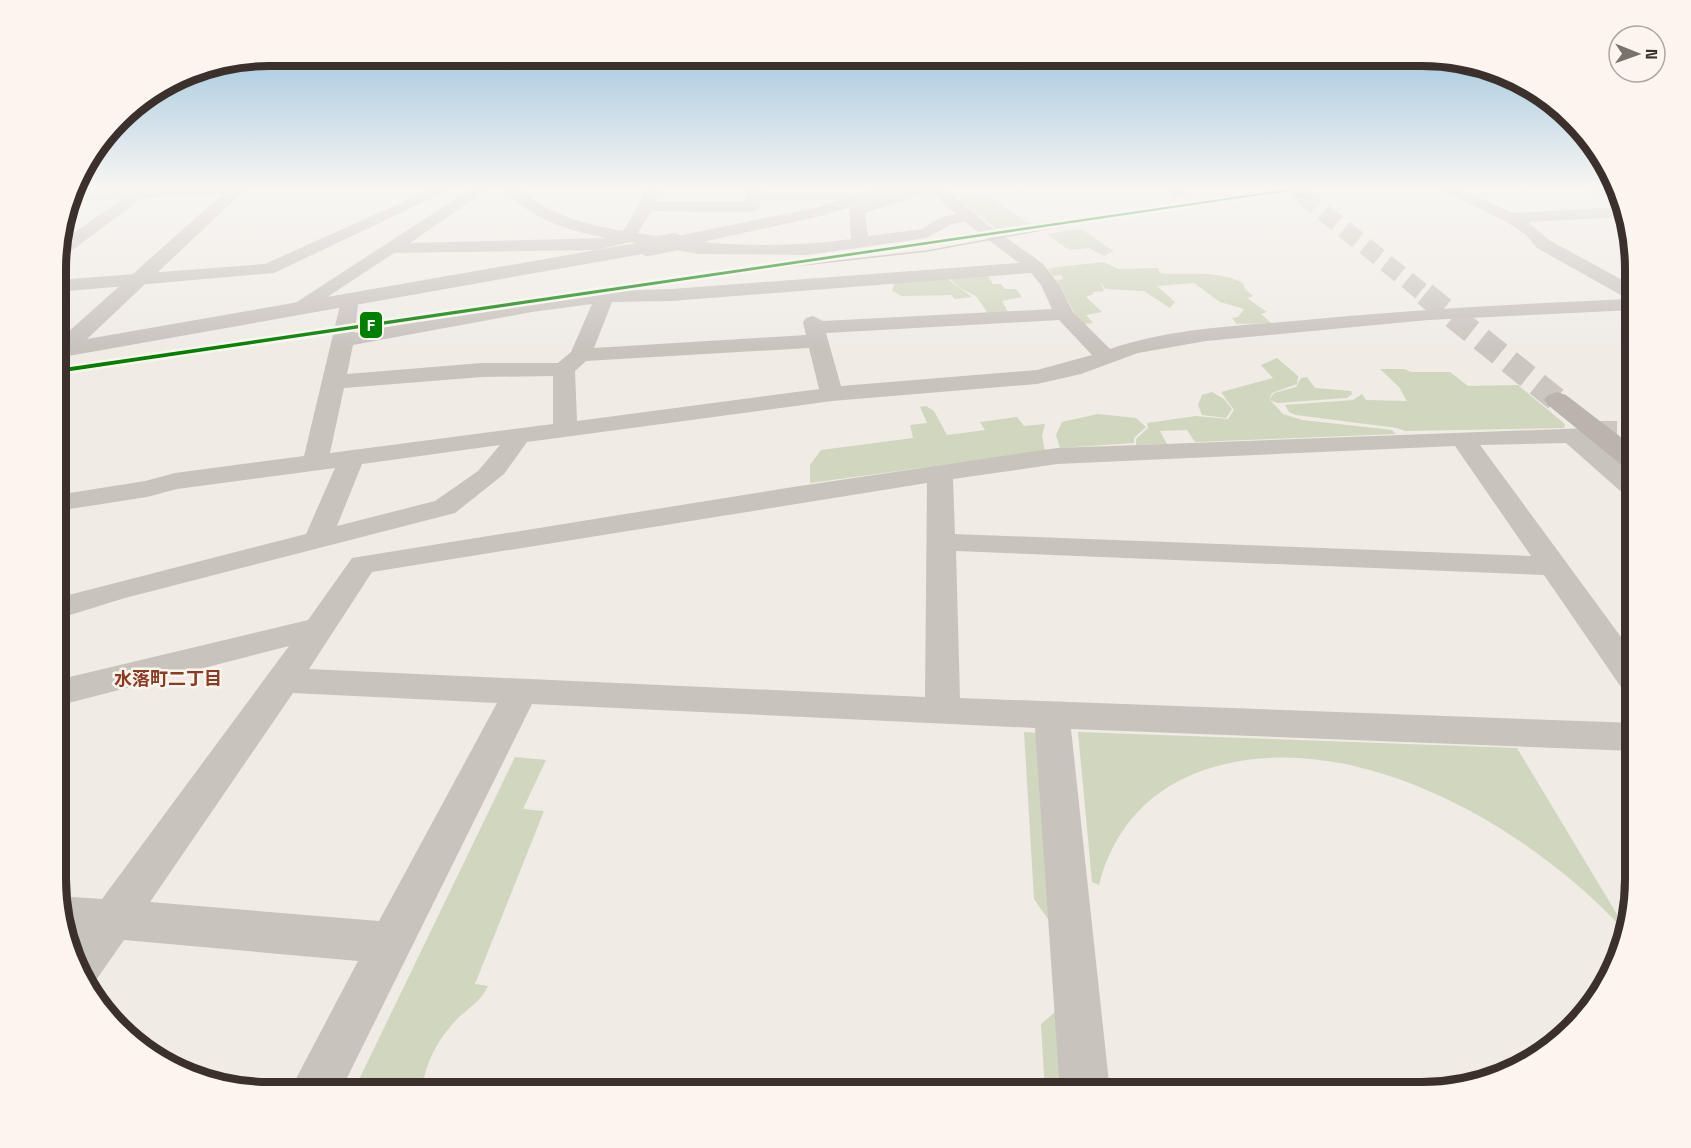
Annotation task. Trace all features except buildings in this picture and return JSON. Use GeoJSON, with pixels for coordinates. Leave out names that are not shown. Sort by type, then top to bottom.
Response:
{"type":"FeatureCollection","features":[{"type":"Feature","properties":{"kind":"main road"},"geometry":{"type":"LineString","coordinates":[[1557,400],[1625,454]]}},
{"type":"Feature","properties":{"kind":"street"},"geometry":{"type":"LineString","coordinates":[[66,345],[181,241]]}},
{"type":"Feature","properties":{"kind":"street"},"geometry":{"type":"LineString","coordinates":[[66,285],[141,277],[268,269],[330,241]]}},
{"type":"Feature","properties":{"kind":"street"},"geometry":{"type":"LineString","coordinates":[[296,309],[355,269],[404,241]]}},
{"type":"Feature","properties":{"kind":"street"},"geometry":{"type":"LineString","coordinates":[[393,248],[596,245],[616,241]]}},
{"type":"Feature","properties":{"kind":"street"},"geometry":{"type":"LineString","coordinates":[[644,241],[699,249],[787,251],[870,241]]}},
{"type":"Feature","properties":{"kind":"street"},"geometry":{"type":"LineString","coordinates":[[66,349],[681,241]]}},
{"type":"Feature","properties":{"kind":"street"},"geometry":{"type":"LineString","coordinates":[[1001,241],[1036,267],[1050,284],[1064,314],[1105,357]]}},
{"type":"Feature","properties":{"kind":"street"},"geometry":{"type":"LineString","coordinates":[[1540,241],[1625,299]]}},
{"type":"Feature","properties":{"kind":"street"},"geometry":{"type":"LineString","coordinates":[[344,341],[532,306],[605,297],[671,295],[1036,267]]}},
{"type":"Feature","properties":{"kind":"street"},"geometry":{"type":"LineString","coordinates":[[315,464],[344,341],[355,269]]}},
{"type":"Feature","properties":{"kind":"street"},"geometry":{"type":"LineString","coordinates":[[806,284],[815,334],[832,394]]}},
{"type":"Feature","properties":{"kind":"street"},"geometry":{"type":"LineString","coordinates":[[565,428],[572,362],[605,297]]}},
{"type":"Feature","properties":{"kind":"street"},"geometry":{"type":"LineString","coordinates":[[66,502],[147,489],[176,481],[832,394],[997,385],[1053,374],[1148,345],[1206,335],[1428,314],[1625,304]]}},
{"type":"Feature","properties":{"kind":"street"},"geometry":{"type":"LineString","coordinates":[[334,382],[572,362],[815,334],[1064,314]]}},
{"type":"Feature","properties":{"kind":"street"},"geometry":{"type":"LineString","coordinates":[[66,606],[318,538],[445,507],[487,479],[512,448],[518,435]]}},
{"type":"Feature","properties":{"kind":"street"},"geometry":{"type":"LineString","coordinates":[[83,961],[284,680],[362,564],[770,498],[940,475],[1054,452],[1580,435],[1625,480]]}},
{"type":"Feature","properties":{"kind":"street"},"geometry":{"type":"LineString","coordinates":[[1462,438],[1625,667]]}},
{"type":"Feature","properties":{"kind":"street"},"geometry":{"type":"LineString","coordinates":[[318,538],[351,459]]}},
{"type":"Feature","properties":{"kind":"street"},"geometry":{"type":"LineString","coordinates":[[940,475],[943,711]]}},
{"type":"Feature","properties":{"kind":"street"},"geometry":{"type":"LineString","coordinates":[[941,542],[1553,566]]}},
{"type":"Feature","properties":{"kind":"street"},"geometry":{"type":"LineString","coordinates":[[66,691],[319,628]]}},
{"type":"Feature","properties":{"kind":"street"},"geometry":{"type":"LineString","coordinates":[[284,680],[943,711],[1625,737]]}},
{"type":"Feature","properties":{"kind":"street"},"geometry":{"type":"LineString","coordinates":[[319,1082],[393,944],[520,691]]}},
{"type":"Feature","properties":{"kind":"street"},"geometry":{"type":"LineString","coordinates":[[1052,715],[1084,1082]]}},
{"type":"Feature","properties":{"kind":"street"},"geometry":{"type":"LineString","coordinates":[[70,916],[393,944]]}},
{"type":"Feature","properties":{"kind":"green space"},"geometry":{"type":"Polygon","coordinates":[[[1056,241],[1098,241],[1114,251],[1104,256],[1089,248],[1069,250],[1056,241]]]}},
{"type":"Feature","properties":{"kind":"green space"},"geometry":{"type":"Polygon","coordinates":[[[1103,262],[1119,269],[1158,268],[1160,273],[1212,274],[1233,279],[1243,283],[1245,289],[1253,296],[1247,298],[1267,312],[1261,314],[1271,323],[1237,324],[1232,318],[1238,317],[1244,309],[1220,302],[1194,283],[1157,286],[1175,302],[1170,308],[1144,291],[1105,289],[1100,281],[1104,291],[1093,292],[1086,297],[1102,312],[1086,315],[1093,323],[1084,324],[1075,314],[1057,280],[1063,279],[1061,275],[1053,276],[1047,268],[1052,270],[1050,268],[1103,262]]]}},
{"type":"Feature","properties":{"kind":"green space"},"geometry":{"type":"Polygon","coordinates":[[[986,273],[993,284],[1001,284],[1005,289],[1016,289],[1022,297],[1002,301],[1009,314],[989,315],[977,297],[959,287],[948,277],[986,273]]]}},
{"type":"Feature","properties":{"kind":"green space"},"geometry":{"type":"Polygon","coordinates":[[[946,278],[972,297],[955,299],[951,295],[902,296],[892,291],[895,281],[946,278]]]}},
{"type":"Feature","properties":{"kind":"green space"},"geometry":{"type":"Polygon","coordinates":[[[1277,358],[1298,376],[1297,384],[1272,393],[1269,400],[1274,393],[1296,387],[1301,378],[1307,377],[1315,388],[1351,391],[1352,394],[1347,398],[1277,403],[1270,400],[1283,414],[1302,420],[1392,430],[1396,434],[1195,442],[1187,430],[1160,431],[1167,444],[1136,445],[1136,439],[1148,428],[1147,423],[1196,416],[1228,419],[1234,410],[1221,392],[1273,378],[1261,365],[1277,358]]]}},
{"type":"Feature","properties":{"kind":"green space"},"geometry":{"type":"Polygon","coordinates":[[[1380,369],[1404,369],[1411,372],[1450,372],[1468,386],[1518,385],[1565,424],[1564,428],[1405,431],[1397,428],[1296,415],[1289,412],[1285,405],[1353,400],[1362,394],[1366,400],[1407,401],[1399,387],[1380,369]]]}},
{"type":"Feature","properties":{"kind":"green space"},"geometry":{"type":"Polygon","coordinates":[[[1212,392],[1224,399],[1232,409],[1226,418],[1202,415],[1198,405],[1202,395],[1212,392]]]}},
{"type":"Feature","properties":{"kind":"green space"},"geometry":{"type":"Polygon","coordinates":[[[926,406],[934,411],[947,435],[985,430],[980,422],[1017,417],[1024,426],[1045,424],[1042,436],[1045,451],[810,483],[810,465],[821,450],[913,438],[910,425],[927,423],[920,407],[926,406]]]}},
{"type":"Feature","properties":{"kind":"green space"},"geometry":{"type":"Polygon","coordinates":[[[1098,414],[1136,418],[1146,427],[1134,438],[1134,443],[1060,448],[1056,435],[1062,422],[1098,414]]]}},
{"type":"Feature","properties":{"kind":"green space"},"geometry":{"type":"Polygon","coordinates":[[[1024,732],[1039,733],[1052,925],[1034,899],[1024,732]]]}},
{"type":"Feature","properties":{"kind":"green space"},"geometry":{"type":"Polygon","coordinates":[[[1078,732],[1517,748],[1620,920],[1619,925],[1583,890],[1536,852],[1484,819],[1428,791],[1370,770],[1311,759],[1253,759],[1196,773],[1178,781],[1146,804],[1133,817],[1112,848],[1099,885],[1092,882],[1078,732]]]}},
{"type":"Feature","properties":{"kind":"green space"},"geometry":{"type":"Polygon","coordinates":[[[515,757],[546,760],[523,809],[544,811],[475,984],[488,986],[479,1000],[459,1017],[439,1042],[429,1061],[423,1082],[358,1082],[515,757]]]}},
{"type":"Feature","properties":{"kind":"green space"},"geometry":{"type":"Polygon","coordinates":[[[1061,991],[1068,1082],[1044,1082],[1041,1024],[1054,1013],[1061,991]]]}},
{"type":"Feature","properties":{"kind":"tunnel"},"geometry":{"type":"LineString","coordinates":[[1358,241],[1427,296]]}},
{"type":"Feature","properties":{"kind":"tunnel"},"geometry":{"type":"LineString","coordinates":[[1425,294],[1557,400]]}},
{"type":"Feature","properties":{"kind":"tunnel"},"geometry":{"type":"LineString","coordinates":[[1589,435],[1625,435]]}},
{"type":"Feature","properties":{"kind":"tram line"},"geometry":{"type":"LineString","coordinates":[[685,278],[927,251],[984,241]]}},
{"type":"Feature","properties":{"kind":"transit line","name":"F"},"geometry":{"type":"LineString","coordinates":[[66,370],[947,241]]}},
{"type":"Feature","properties":{"kind":"district","name":"水落町二丁目"},"geometry":{"type":"Point","coordinates":[168,679]}}]}
